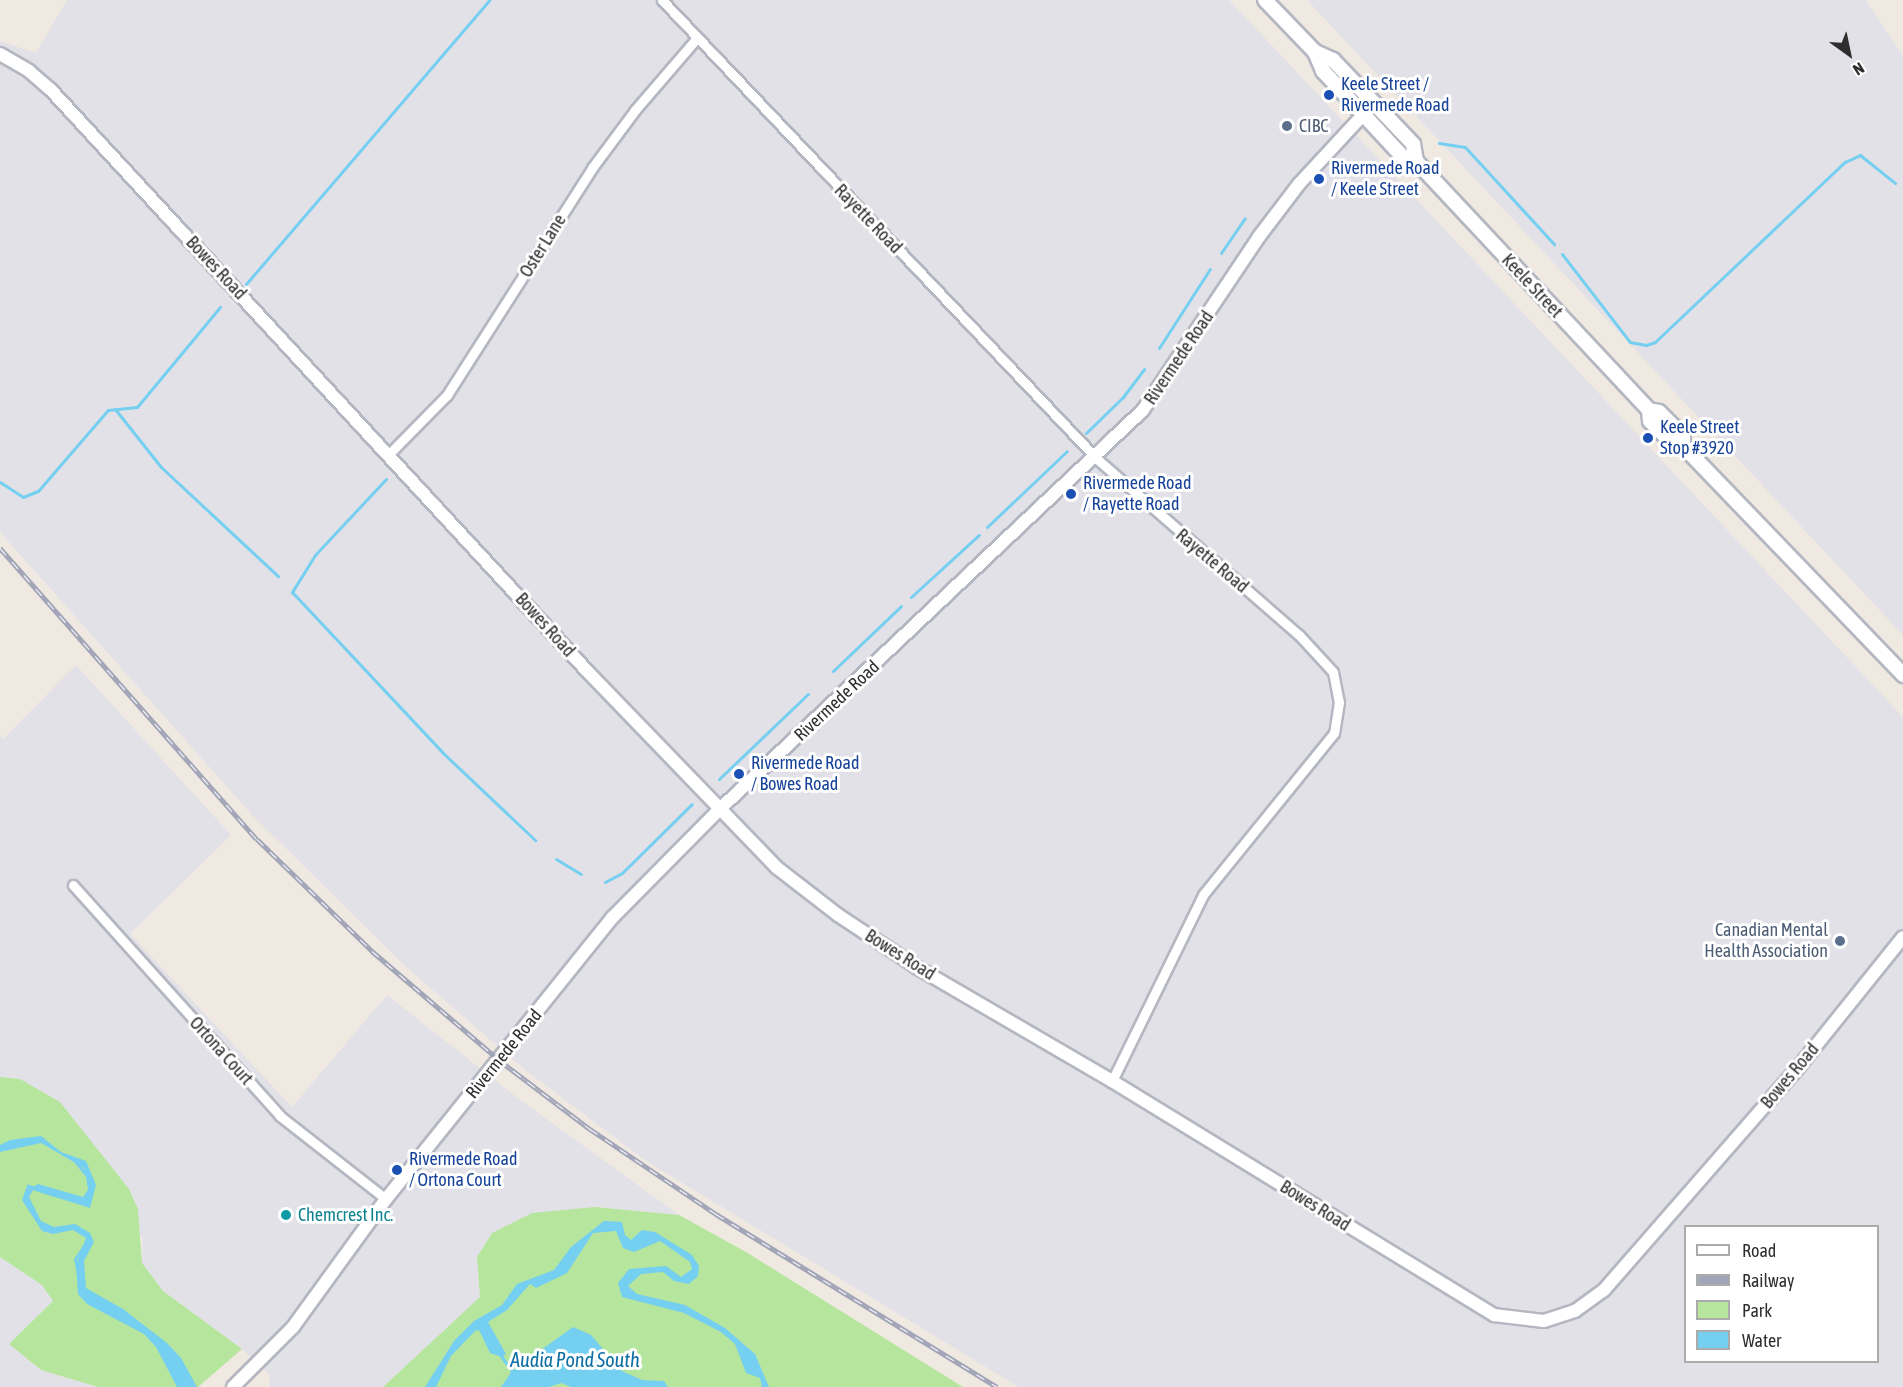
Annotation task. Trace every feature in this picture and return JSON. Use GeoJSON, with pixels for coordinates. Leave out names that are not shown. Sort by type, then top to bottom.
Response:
{"type":"FeatureCollection","features":[{"type":"Feature","properties":{"kind":"main road","name":"Keele Street"},"geometry":{"type":"LineString","coordinates":[[1265,0],[1315,52],[1323,71],[1402,156],[1416,161],[1649,410],[1650,421],[1673,444],[1683,446],[1903,675]]}},
{"type":"Feature","properties":{"kind":"main road","name":"Keele Street"},"geometry":{"type":"LineString","coordinates":[[1315,52],[1333,60],[1413,144],[1416,161]]}},
{"type":"Feature","properties":{"kind":"street","name":"Rayette Road"},"geometry":{"type":"LineString","coordinates":[[662,0],[1096,458],[1326,660],[1336,680],[1339,702],[1334,733],[1203,895],[1112,1081]]}},
{"type":"Feature","properties":{"kind":"street","name":"Oster Lane"},"geometry":{"type":"LineString","coordinates":[[389,454],[447,395],[592,168],[635,110],[697,38]]}},
{"type":"Feature","properties":{"kind":"street","name":"Bowes Road"},"geometry":{"type":"LineString","coordinates":[[0,54],[29,70],[50,89],[587,671],[776,867],[838,915],[921,970],[1112,1081],[1479,1307],[1510,1320],[1544,1321],[1575,1311],[1604,1290],[1797,1068],[1903,937]]}},
{"type":"Feature","properties":{"kind":"street","name":"Rivermede Road"},"geometry":{"type":"LineString","coordinates":[[233,1387],[293,1328],[386,1199],[612,918],[721,808],[1096,458],[1161,388],[1258,238],[1363,113],[1374,103]]}},
{"type":"Feature","properties":{"kind":"street","name":"Ortona Court"},"geometry":{"type":"LineString","coordinates":[[73,885],[280,1116],[386,1199]]}},
{"type":"Feature","properties":{"kind":"shaded area"},"geometry":{"type":"Polygon","coordinates":[[[67,0],[1229,0],[1903,717],[1903,1387],[1019,1387],[646,1161],[524,1069],[405,966],[253,816],[0,532],[0,41],[36,53],[67,0]]]}},
{"type":"Feature","properties":{"kind":"shaded area"},"geometry":{"type":"Polygon","coordinates":[[[1307,0],[1866,0],[1903,56],[1903,635],[1307,0]]]}},
{"type":"Feature","properties":{"kind":"shaded area"},"geometry":{"type":"Polygon","coordinates":[[[76,665],[231,835],[130,934],[292,1107],[387,995],[519,1099],[679,1215],[595,1207],[477,1257],[480,1297],[383,1387],[270,1387],[269,1374],[242,1349],[163,1291],[142,1263],[143,1239],[20,1079],[0,1077],[0,736],[3,739],[76,665]]]}},
{"type":"Feature","properties":{"kind":"shaded area"},"geometry":{"type":"Polygon","coordinates":[[[0,1257],[42,1285],[53,1301],[9,1344],[41,1370],[98,1387],[0,1387],[0,1257]]]}},
{"type":"Feature","properties":{"kind":"green space"},"geometry":{"type":"Polygon","coordinates":[[[0,1077],[20,1079],[60,1102],[129,1189],[138,1209],[142,1263],[163,1291],[242,1349],[198,1387],[98,1387],[41,1370],[9,1344],[53,1301],[42,1285],[0,1257],[0,1077]]]}},
{"type":"Feature","properties":{"kind":"green space"},"geometry":{"type":"Polygon","coordinates":[[[595,1207],[679,1215],[746,1252],[963,1387],[383,1387],[480,1297],[477,1257],[492,1233],[532,1213],[595,1207]]]}},
{"type":"Feature","properties":{"kind":"water"},"geometry":{"type":"Polygon","coordinates":[[[41,1136],[61,1152],[86,1161],[96,1185],[90,1208],[33,1190],[29,1197],[41,1221],[54,1227],[75,1224],[90,1233],[94,1242],[84,1261],[86,1288],[123,1309],[167,1343],[181,1358],[197,1387],[177,1387],[156,1347],[144,1334],[87,1304],[78,1294],[76,1265],[86,1238],[73,1230],[53,1234],[42,1231],[22,1200],[25,1192],[38,1184],[83,1197],[89,1188],[84,1168],[41,1143],[0,1152],[0,1145],[10,1140],[41,1136]]]}},
{"type":"Feature","properties":{"kind":"water"},"geometry":{"type":"Polygon","coordinates":[[[604,1221],[622,1222],[625,1235],[631,1240],[642,1230],[655,1232],[692,1255],[699,1266],[698,1276],[689,1284],[674,1281],[663,1272],[641,1274],[628,1286],[637,1294],[685,1305],[725,1328],[755,1354],[769,1387],[762,1387],[760,1378],[746,1373],[735,1344],[721,1332],[684,1313],[622,1297],[618,1283],[629,1269],[666,1266],[681,1277],[692,1269],[690,1262],[660,1241],[634,1252],[623,1248],[616,1231],[593,1233],[567,1273],[536,1288],[530,1284],[507,1310],[488,1322],[506,1354],[502,1357],[490,1353],[479,1330],[475,1331],[451,1356],[436,1387],[425,1387],[454,1341],[474,1321],[502,1305],[517,1284],[554,1270],[571,1247],[604,1221]]]}},
{"type":"Feature","properties":{"kind":"water","name":"Audia Pond South"},"geometry":{"type":"Polygon","coordinates":[[[573,1327],[591,1335],[622,1371],[642,1380],[664,1381],[668,1387],[571,1387],[561,1383],[549,1387],[501,1387],[512,1371],[573,1327]]]}},
{"type":"Feature","properties":{"kind":"waterway"},"geometry":{"type":"LineString","coordinates":[[246,284],[489,0]]}},
{"type":"Feature","properties":{"kind":"waterway"},"geometry":{"type":"LineString","coordinates":[[1439,143],[1465,147],[1554,244]]}},
{"type":"Feature","properties":{"kind":"waterway"},"geometry":{"type":"LineString","coordinates":[[1562,254],[1630,342],[1646,345],[1655,342],[1845,162],[1860,155],[1895,183]]}},
{"type":"Feature","properties":{"kind":"waterway"},"geometry":{"type":"LineString","coordinates":[[1221,253],[1245,218]]}},
{"type":"Feature","properties":{"kind":"waterway"},"geometry":{"type":"LineString","coordinates":[[1159,348],[1210,269]]}},
{"type":"Feature","properties":{"kind":"waterway"},"geometry":{"type":"LineString","coordinates":[[0,482],[23,497],[38,491],[108,410],[137,407],[220,307]]}},
{"type":"Feature","properties":{"kind":"waterway"},"geometry":{"type":"LineString","coordinates":[[1086,433],[1123,397],[1144,369]]}},
{"type":"Feature","properties":{"kind":"waterway"},"geometry":{"type":"LineString","coordinates":[[115,409],[161,467],[278,576]]}},
{"type":"Feature","properties":{"kind":"waterway"},"geometry":{"type":"LineString","coordinates":[[987,527],[1067,451]]}},
{"type":"Feature","properties":{"kind":"waterway"},"geometry":{"type":"LineString","coordinates":[[386,479],[315,555],[292,592],[443,753],[535,840]]}},
{"type":"Feature","properties":{"kind":"waterway"},"geometry":{"type":"LineString","coordinates":[[911,597],[979,535]]}},
{"type":"Feature","properties":{"kind":"waterway"},"geometry":{"type":"LineString","coordinates":[[833,671],[901,606]]}},
{"type":"Feature","properties":{"kind":"waterway"},"geometry":{"type":"LineString","coordinates":[[719,779],[808,694]]}},
{"type":"Feature","properties":{"kind":"waterway"},"geometry":{"type":"LineString","coordinates":[[605,882],[622,873],[692,804]]}},
{"type":"Feature","properties":{"kind":"waterway"},"geometry":{"type":"LineString","coordinates":[[556,859],[581,874]]}},
{"type":"Feature","properties":{"kind":"waterway"},"geometry":{"type":"LineString","coordinates":[[76,1162],[87,1176],[89,1188]]}},
{"type":"Feature","properties":{"kind":"waterway"},"geometry":{"type":"LineString","coordinates":[[25,1194],[28,1186],[32,1187]]}},
{"type":"Feature","properties":{"kind":"waterway"},"geometry":{"type":"LineString","coordinates":[[39,1190],[58,1196]]}},
{"type":"Feature","properties":{"kind":"waterway"},"geometry":{"type":"LineString","coordinates":[[79,1279],[75,1259],[88,1240]]}},
{"type":"Feature","properties":{"kind":"waterway"},"geometry":{"type":"LineString","coordinates":[[501,1356],[512,1371]]}},
{"type":"Feature","properties":{"kind":"railway"},"geometry":{"type":"LineString","coordinates":[[0,548],[257,839],[372,951],[499,1060],[590,1129],[716,1214],[997,1387]]}},
{"type":"Feature","properties":{"kind":"place","name":"Keele Street / Rivermede Road"},"geometry":{"type":"Point","coordinates":[1329,95]}},
{"type":"Feature","properties":{"kind":"place","name":"CIBC"},"geometry":{"type":"Point","coordinates":[1287,126]}},
{"type":"Feature","properties":{"kind":"place","name":"Rivermede Road / Keele Street"},"geometry":{"type":"Point","coordinates":[1319,179]}},
{"type":"Feature","properties":{"kind":"place","name":"Keele Street Stop #3920"},"geometry":{"type":"Point","coordinates":[1648,438]}},
{"type":"Feature","properties":{"kind":"place","name":"Rivermede Road / Rayette Road"},"geometry":{"type":"Point","coordinates":[1071,494]}},
{"type":"Feature","properties":{"kind":"place","name":"Rivermede Road / Bowes Road"},"geometry":{"type":"Point","coordinates":[739,774]}},
{"type":"Feature","properties":{"kind":"place","name":"Canadian Mental Health Association"},"geometry":{"type":"Point","coordinates":[1840,941]}},
{"type":"Feature","properties":{"kind":"place","name":"Rivermede Road / Ortona Court"},"geometry":{"type":"Point","coordinates":[397,1170]}},
{"type":"Feature","properties":{"kind":"place","name":"Chemcrest Inc."},"geometry":{"type":"Point","coordinates":[286,1215]}}]}
